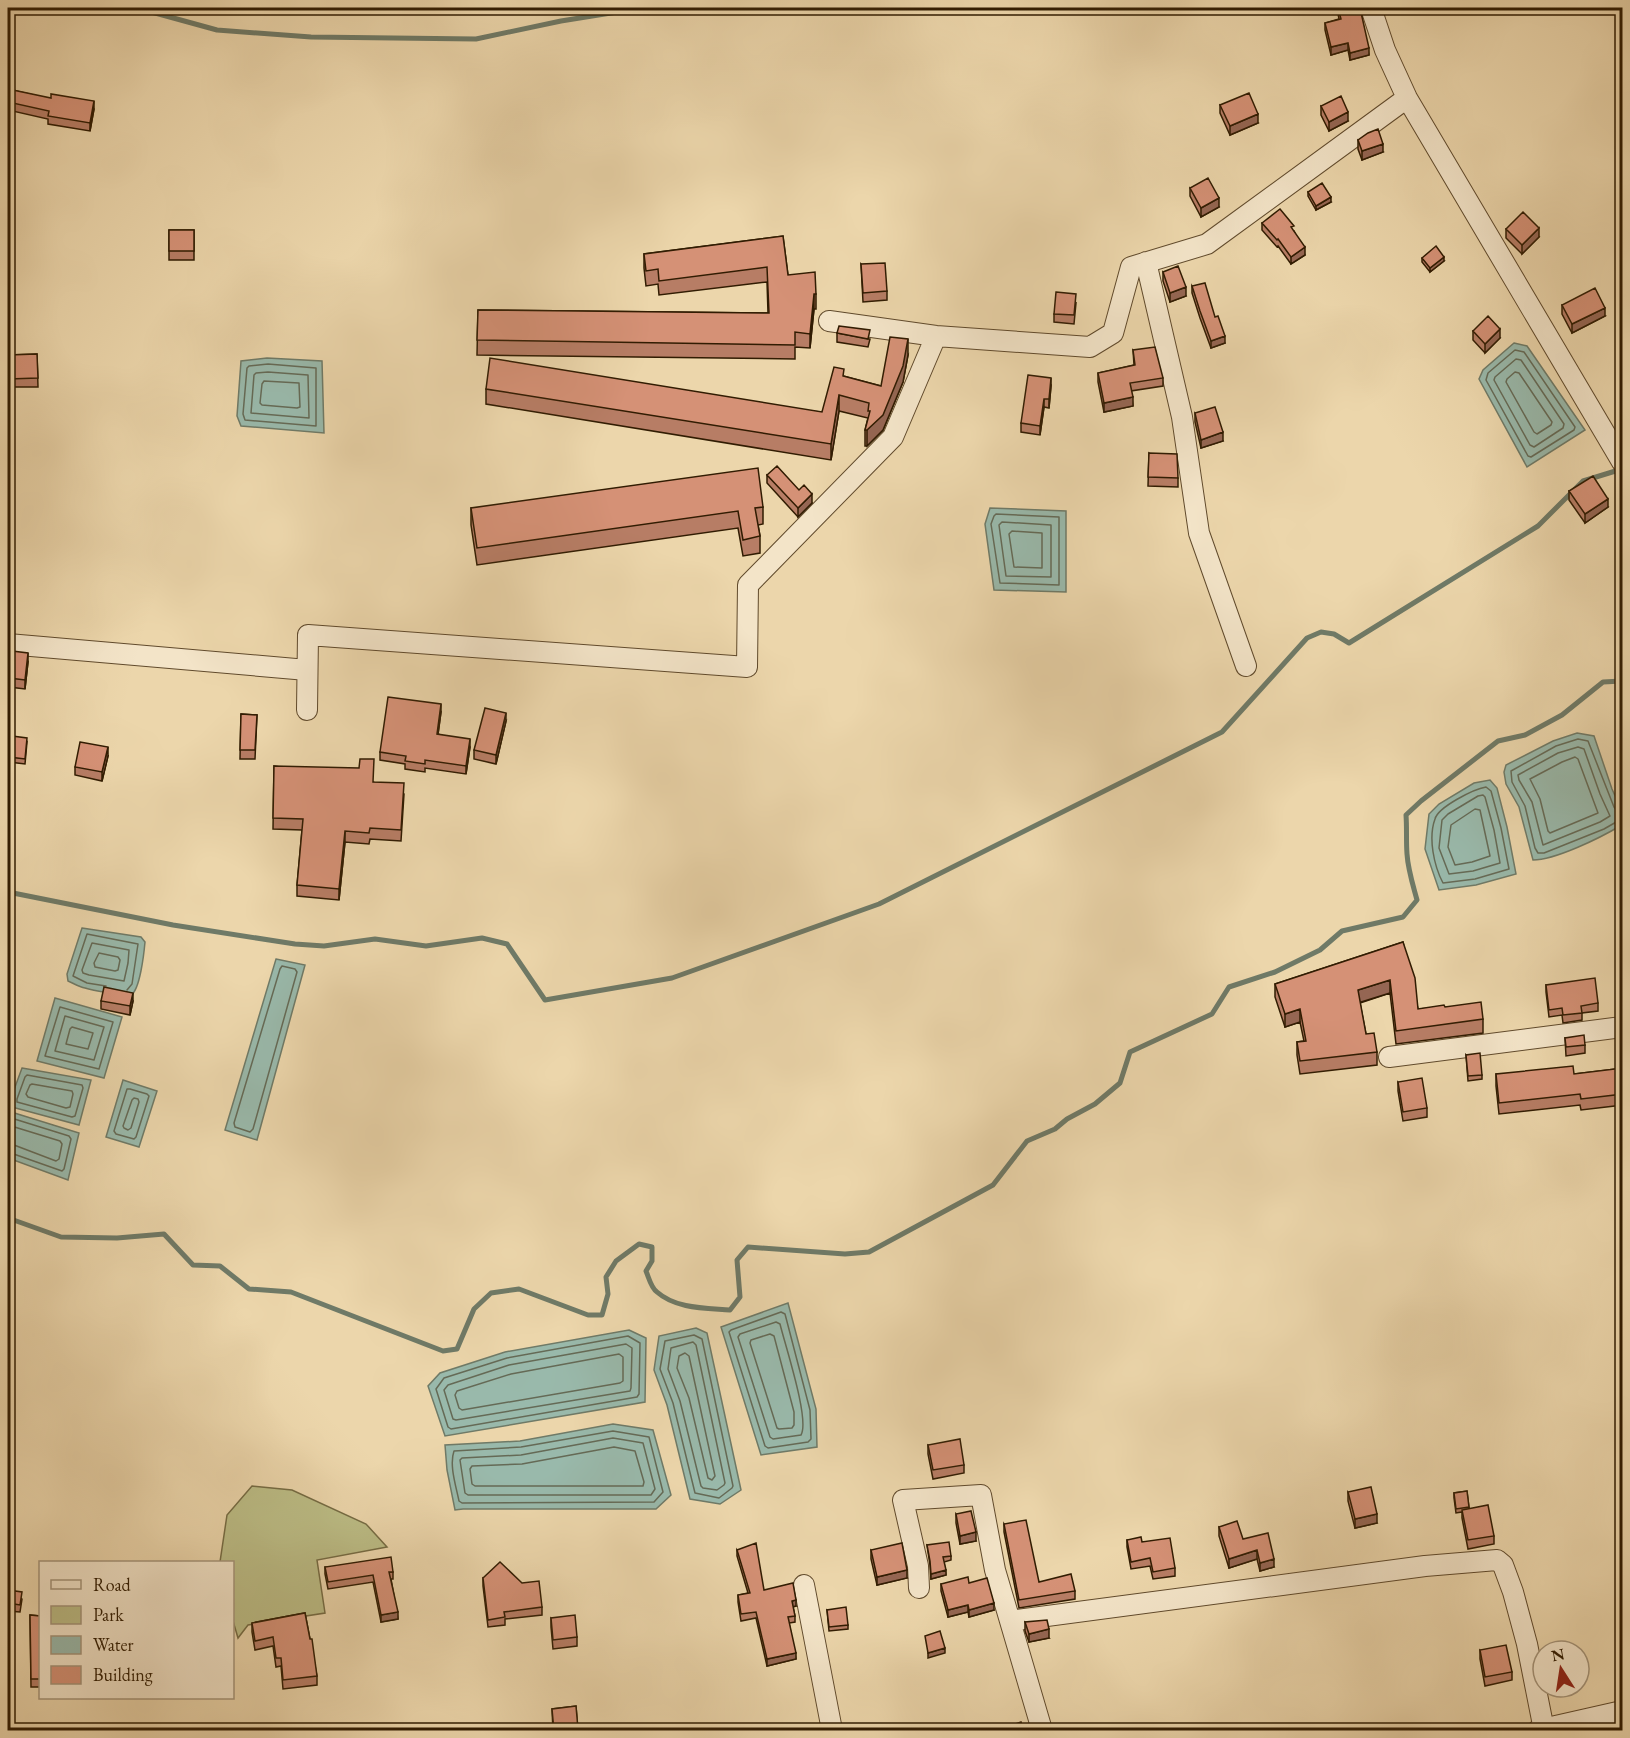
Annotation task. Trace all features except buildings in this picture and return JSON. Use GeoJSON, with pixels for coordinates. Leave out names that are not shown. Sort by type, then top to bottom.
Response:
{"type":"FeatureCollection","features":[{"type":"Feature","properties":{"kind":"street"},"geometry":{"type":"LineString","coordinates":[[1371,8],[1385,50],[1407,98],[1622,461]]}},
{"type":"Feature","properties":{"kind":"street"},"geometry":{"type":"LineString","coordinates":[[828,321],[936,336],[1090,347],[1113,333],[1131,267],[1207,244],[1407,98]]}},
{"type":"Feature","properties":{"kind":"street"},"geometry":{"type":"LineString","coordinates":[[1146,262],[1182,417],[1199,533],[1246,666]]}},
{"type":"Feature","properties":{"kind":"street"},"geometry":{"type":"LineString","coordinates":[[307,710],[308,635],[747,667],[747,585],[893,437],[936,336]]}},
{"type":"Feature","properties":{"kind":"street"},"geometry":{"type":"LineString","coordinates":[[8,644],[307,670]]}},
{"type":"Feature","properties":{"kind":"street"},"geometry":{"type":"LineString","coordinates":[[1389,1057],[1623,1027]]}},
{"type":"Feature","properties":{"kind":"street"},"geometry":{"type":"LineString","coordinates":[[919,1588],[918,1566],[903,1500],[981,1495],[995,1570],[1042,1731]]}},
{"type":"Feature","properties":{"kind":"street"},"geometry":{"type":"LineString","coordinates":[[1010,1621],[1425,1566],[1497,1560],[1503,1565],[1513,1592],[1527,1644],[1542,1730],[1623,1711]]}},
{"type":"Feature","properties":{"kind":"street"},"geometry":{"type":"LineString","coordinates":[[804,1585],[832,1731]]}},
{"type":"Feature","properties":{"kind":"green space"},"geometry":{"type":"Polygon","coordinates":[[[252,1486],[292,1490],[366,1524],[387,1547],[317,1560],[325,1613],[248,1625],[238,1638],[234,1624],[234,1561],[220,1561],[227,1515],[252,1486]]]}},
{"type":"Feature","properties":{"kind":"water"},"geometry":{"type":"Polygon","coordinates":[[[1514,343],[1527,346],[1585,430],[1527,467],[1479,379],[1483,370],[1514,343]]]}},
{"type":"Feature","properties":{"kind":"water"},"geometry":{"type":"Polygon","coordinates":[[[267,358],[322,361],[324,433],[241,426],[237,416],[241,361],[267,358]]]}},
{"type":"Feature","properties":{"kind":"water"},"geometry":{"type":"Polygon","coordinates":[[[990,508],[1066,511],[1066,592],[994,590],[985,524],[990,508]]]}},
{"type":"Feature","properties":{"kind":"water"},"geometry":{"type":"Polygon","coordinates":[[[1577,733],[1594,736],[1622,811],[1620,826],[1565,852],[1533,860],[1519,807],[1506,784],[1504,772],[1506,765],[1553,741],[1577,733]]]}},
{"type":"Feature","properties":{"kind":"water"},"geometry":{"type":"Polygon","coordinates":[[[1490,780],[1497,788],[1516,874],[1476,885],[1439,890],[1425,849],[1429,814],[1439,804],[1474,783],[1490,780]]]}},
{"type":"Feature","properties":{"kind":"water"},"geometry":{"type":"Polygon","coordinates":[[[82,928],[141,937],[145,942],[139,979],[131,995],[94,990],[68,981],[67,974],[82,928]]]}},
{"type":"Feature","properties":{"kind":"water"},"geometry":{"type":"Polygon","coordinates":[[[276,959],[305,965],[257,1140],[225,1130],[276,959]]]}},
{"type":"Feature","properties":{"kind":"water"},"geometry":{"type":"Polygon","coordinates":[[[55,998],[122,1017],[104,1078],[37,1061],[55,998]]]}},
{"type":"Feature","properties":{"kind":"water"},"geometry":{"type":"Polygon","coordinates":[[[22,1068],[91,1080],[79,1125],[8,1106],[22,1068]]]}},
{"type":"Feature","properties":{"kind":"water"},"geometry":{"type":"Polygon","coordinates":[[[123,1080],[157,1091],[139,1147],[106,1137],[123,1080]]]}},
{"type":"Feature","properties":{"kind":"water"},"geometry":{"type":"Polygon","coordinates":[[[8,1111],[79,1133],[68,1180],[8,1158],[8,1111]]]}},
{"type":"Feature","properties":{"kind":"water"},"geometry":{"type":"Polygon","coordinates":[[[788,1303],[816,1409],[817,1447],[761,1455],[721,1327],[788,1303]]]}},
{"type":"Feature","properties":{"kind":"water"},"geometry":{"type":"Polygon","coordinates":[[[696,1328],[707,1333],[741,1490],[720,1504],[690,1499],[667,1405],[654,1370],[659,1336],[696,1328]]]}},
{"type":"Feature","properties":{"kind":"water"},"geometry":{"type":"Polygon","coordinates":[[[629,1330],[646,1338],[645,1402],[445,1436],[428,1386],[440,1373],[505,1352],[629,1330]]]}},
{"type":"Feature","properties":{"kind":"water"},"geometry":{"type":"Polygon","coordinates":[[[613,1424],[653,1430],[671,1495],[656,1509],[455,1510],[447,1470],[445,1445],[520,1441],[613,1424]]]}},
{"type":"Feature","properties":{"kind":"waterway"},"geometry":{"type":"LineString","coordinates":[[137,8],[217,30],[311,37],[476,39],[561,21],[642,8]]}},
{"type":"Feature","properties":{"kind":"waterway"},"geometry":{"type":"LineString","coordinates":[[8,892],[173,925],[295,944],[324,946],[375,939],[426,946],[482,938],[507,944],[545,1000],[672,978],[879,904],[1222,732],[1307,638],[1321,632],[1334,634],[1349,643],[1538,526],[1583,481],[1622,469]]}},
{"type":"Feature","properties":{"kind":"waterway"},"geometry":{"type":"LineString","coordinates":[[8,1218],[61,1237],[117,1238],[164,1234],[193,1265],[220,1266],[249,1289],[291,1292],[443,1351],[457,1349],[474,1309],[491,1293],[519,1289],[588,1315],[602,1315],[608,1294],[606,1277],[616,1261],[639,1244],[652,1247],[652,1261],[646,1271],[653,1288],[665,1298],[692,1307],[730,1310],[740,1297],[737,1260],[748,1247],[845,1254],[869,1252],[993,1185],[1027,1141],[1055,1129],[1067,1119],[1095,1104],[1120,1083],[1130,1052],[1212,1014],[1229,987],[1275,972],[1320,950],[1342,931],[1403,917],[1417,900],[1408,860],[1406,815],[1498,741],[1525,735],[1562,715],[1603,682],[1622,681]]}}]}
